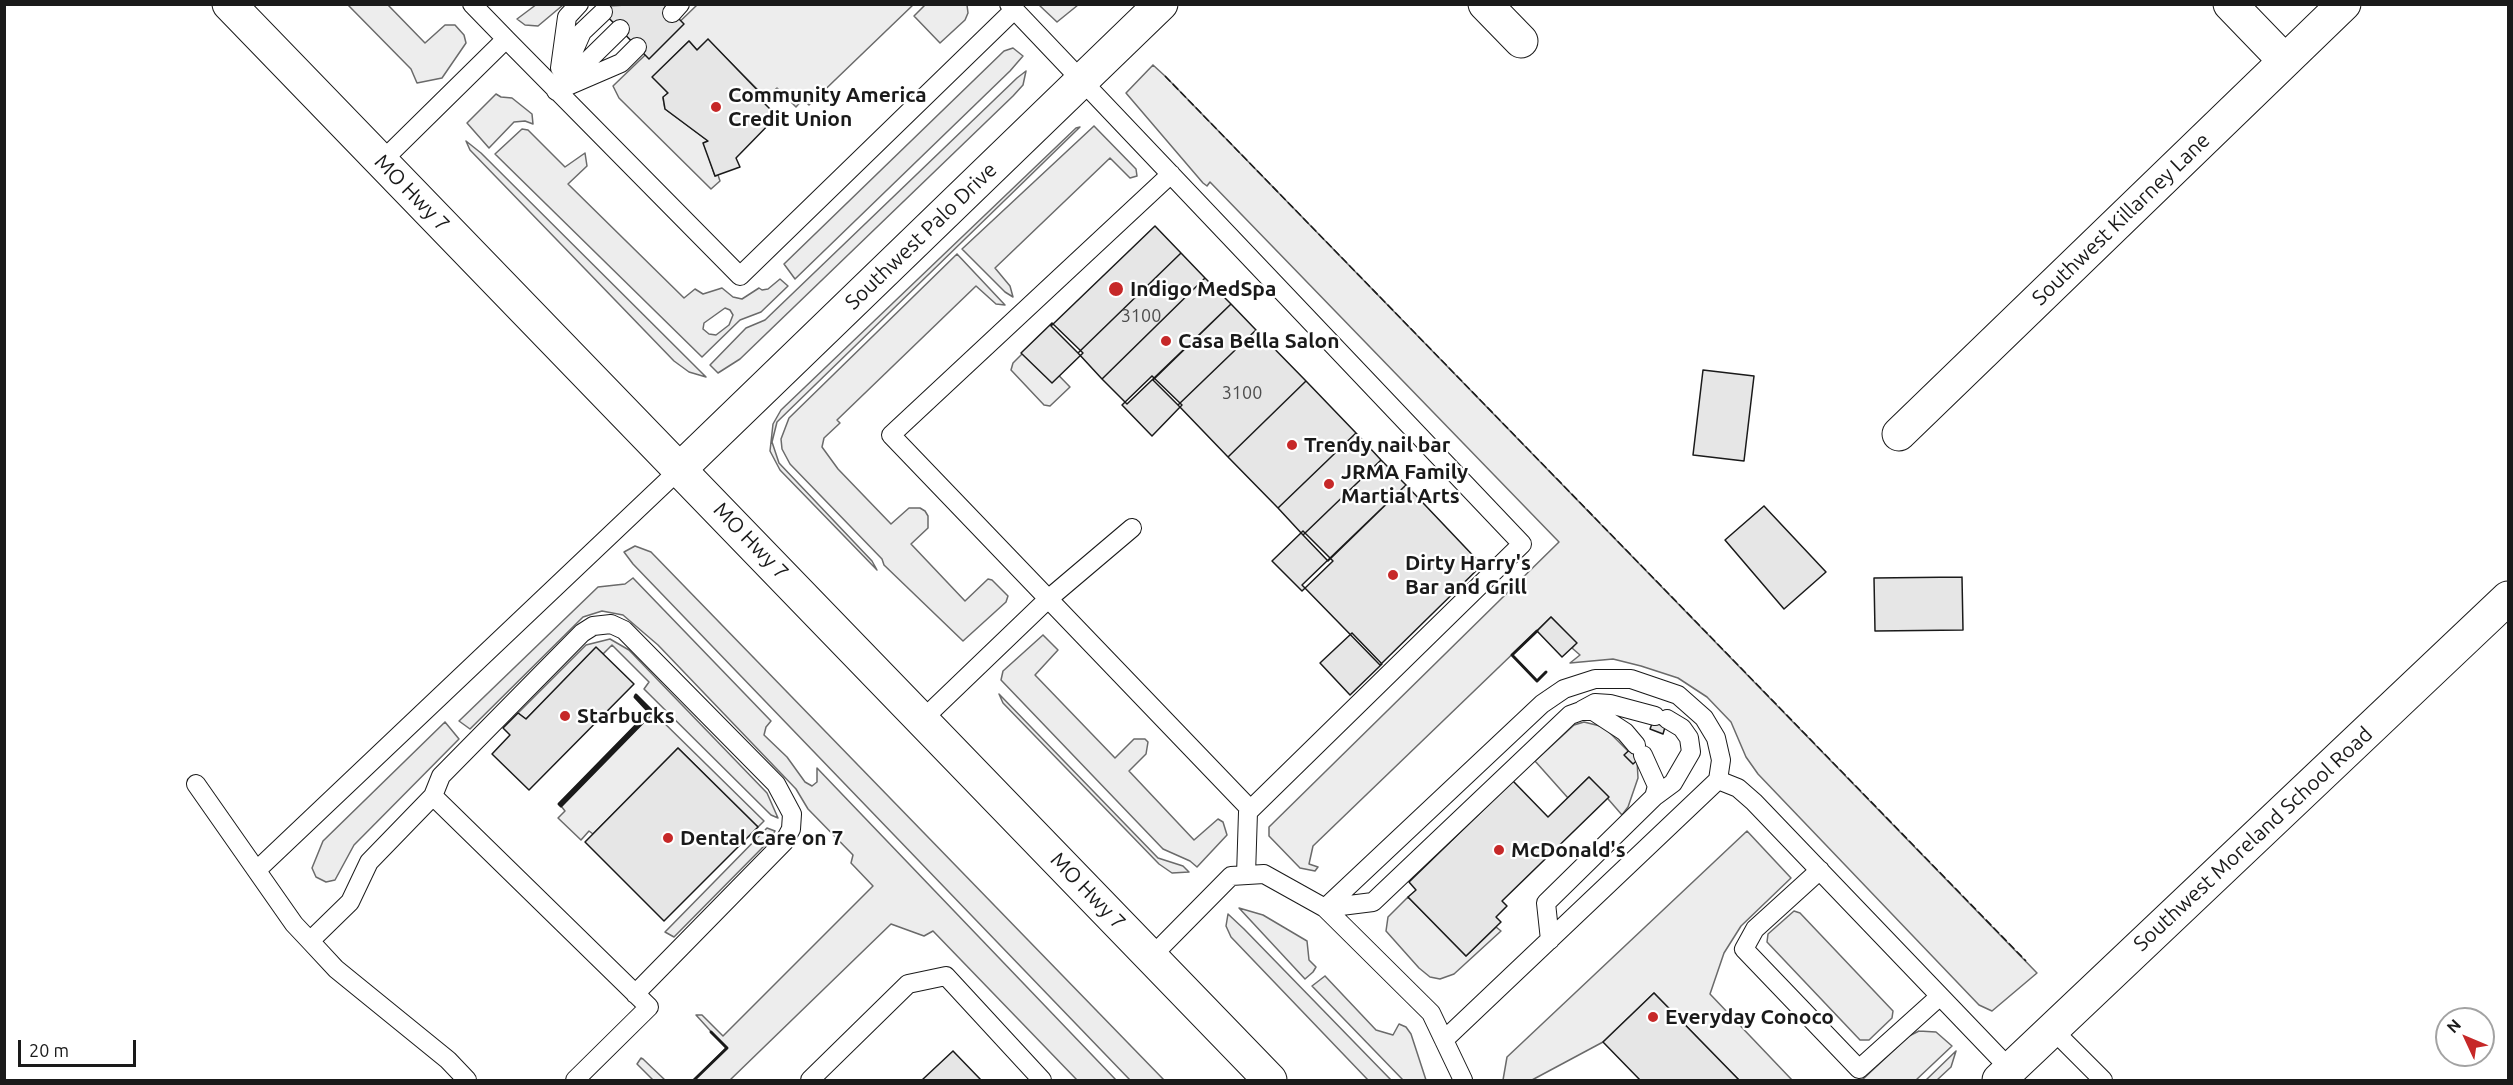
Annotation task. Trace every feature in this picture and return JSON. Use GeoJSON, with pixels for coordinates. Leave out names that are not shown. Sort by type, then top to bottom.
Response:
{"type":"FeatureCollection","features":[{"type":"Feature","properties":{"kind":"main road","name":"MO Hwy 7"},"geometry":{"type":"LineString","coordinates":[[229,4],[681,468],[1270,1080]]}},
{"type":"Feature","properties":{"kind":"main road","name":"Southwest Palo Drive"},"geometry":{"type":"LineString","coordinates":[[681,468],[1161,4]]}},
{"type":"Feature","properties":{"kind":"main road"},"geometry":{"type":"LineString","coordinates":[[1485,4],[1521,41]]}},
{"type":"Feature","properties":{"kind":"main road"},"geometry":{"type":"LineString","coordinates":[[2230,4],[2285,61]]}},
{"type":"Feature","properties":{"kind":"main road","name":"Southwest Killarney Lane"},"geometry":{"type":"LineString","coordinates":[[1899,434],[2344,4]]}},
{"type":"Feature","properties":{"kind":"main road","name":"Southwest Moreland School Road"},"geometry":{"type":"LineString","coordinates":[[2005,1075],[2508,598]]}},
{"type":"Feature","properties":{"kind":"lane"},"geometry":{"type":"LineString","coordinates":[[472,4],[740,276],[1011,7],[1522,544],[1250,809],[1248,812],[1246,875]]}},
{"type":"Feature","properties":{"kind":"lane"},"geometry":{"type":"LineString","coordinates":[[556,91],[567,17],[579,4]]}},
{"type":"Feature","properties":{"kind":"lane"},"geometry":{"type":"LineString","coordinates":[[556,91],[582,32],[603,12]]}},
{"type":"Feature","properties":{"kind":"lane"},"geometry":{"type":"LineString","coordinates":[[556,91],[620,29]]}},
{"type":"Feature","properties":{"kind":"lane"},"geometry":{"type":"LineString","coordinates":[[381,162],[506,39]]}},
{"type":"Feature","properties":{"kind":"lane"},"geometry":{"type":"LineString","coordinates":[[556,91],[621,63],[637,47]]}},
{"type":"Feature","properties":{"kind":"lane"},"geometry":{"type":"LineString","coordinates":[[1171,174],[891,435],[1250,809]]}},
{"type":"Feature","properties":{"kind":"lane"},"geometry":{"type":"LineString","coordinates":[[257,870],[681,468]]}},
{"type":"Feature","properties":{"kind":"lane"},"geometry":{"type":"LineString","coordinates":[[922,720],[1047,600],[1132,528]]}},
{"type":"Feature","properties":{"kind":"lane"},"geometry":{"type":"LineString","coordinates":[[310,941],[350,902],[369,862],[433,796],[441,776],[582,633],[593,626],[611,624],[624,630],[776,784],[792,814],[791,829],[784,842],[635,994]]}},
{"type":"Feature","properties":{"kind":"lane"},"geometry":{"type":"LineString","coordinates":[[1325,908],[1542,704],[1564,688],[1595,679],[1631,679],[1678,695],[1704,718],[1716,738],[1721,760],[1718,780],[1444,1040]]}},
{"type":"Feature","properties":{"kind":"lane"},"geometry":{"type":"LineString","coordinates":[[1325,908],[1373,902],[1570,715],[1594,703],[1610,704],[1661,718],[1682,728],[1689,738],[1691,752],[1673,783],[1654,797],[1546,903],[1550,940]]}},
{"type":"Feature","properties":{"kind":"lane"},"geometry":{"type":"LineString","coordinates":[[1581,711],[1593,711],[1626,732],[1639,750],[1657,786],[1654,797]]}},
{"type":"Feature","properties":{"kind":"lane"},"geometry":{"type":"LineString","coordinates":[[1718,780],[1738,788],[1754,802],[1939,997],[2005,1075]]}},
{"type":"Feature","properties":{"kind":"lane"},"geometry":{"type":"LineString","coordinates":[[196,784],[294,924],[336,969],[448,1060],[466,1080]]}},
{"type":"Feature","properties":{"kind":"lane"},"geometry":{"type":"LineString","coordinates":[[433,796],[648,1007],[575,1080]]}},
{"type":"Feature","properties":{"kind":"lane"},"geometry":{"type":"LineString","coordinates":[[1820,870],[1755,929],[1744,949],[1859,1069],[1939,997]]}},
{"type":"Feature","properties":{"kind":"lane"},"geometry":{"type":"LineString","coordinates":[[1151,957],[1231,876],[1264,874],[1325,908],[1431,1013],[1462,1080]]}},
{"type":"Feature","properties":{"kind":"lane"},"geometry":{"type":"LineString","coordinates":[[810,1080],[908,984],[946,976],[1042,1080]]}},
{"type":"Feature","properties":{"kind":"lane"},"geometry":{"type":"LineString","coordinates":[[2053,1030],[2103,1080]]}},
{"type":"Feature","properties":{"kind":"shaded area"},"geometry":{"type":"Polygon","coordinates":[[[537,4],[563,5],[538,26],[525,25],[517,19],[537,4]]]}},
{"type":"Feature","properties":{"kind":"shaded area"},"geometry":{"type":"Polygon","coordinates":[[[926,4],[967,5],[968,13],[965,20],[940,43],[914,16],[926,4]]]}},
{"type":"Feature","properties":{"kind":"shaded area"},"geometry":{"type":"Polygon","coordinates":[[[348,5],[388,5],[425,43],[445,25],[455,25],[464,35],[466,43],[442,78],[417,83],[411,69],[348,5]]]}},
{"type":"Feature","properties":{"kind":"shaded area"},"geometry":{"type":"Polygon","coordinates":[[[697,5],[913,5],[809,105],[803,99],[796,107],[777,88],[762,102],[764,96],[708,40],[697,50],[689,41],[653,77],[668,93],[663,98],[665,109],[708,141],[704,143],[715,176],[718,175],[720,181],[711,189],[619,98],[613,86],[697,5]]]}},
{"type":"Feature","properties":{"kind":"shaded area"},"geometry":{"type":"Polygon","coordinates":[[[1039,5],[1078,5],[1057,22],[1039,5]]]}},
{"type":"Feature","properties":{"kind":"shaded area"},"geometry":{"type":"Polygon","coordinates":[[[1013,48],[1023,56],[1010,71],[795,279],[784,264],[1004,51],[1013,48]]]}},
{"type":"Feature","properties":{"kind":"shaded area"},"geometry":{"type":"Polygon","coordinates":[[[1153,65],[2037,973],[1992,1011],[1979,1005],[1758,774],[1746,757],[1731,722],[1707,697],[1678,678],[1613,659],[1570,663],[1580,655],[1572,648],[1576,643],[1551,617],[1313,846],[1309,864],[1318,867],[1315,871],[1300,868],[1269,836],[1269,827],[1559,542],[1210,182],[1207,186],[1203,183],[1126,93],[1153,65]]]}},
{"type":"Feature","properties":{"kind":"shaded area"},"geometry":{"type":"Polygon","coordinates":[[[1026,71],[1023,85],[1013,96],[740,359],[718,373],[710,365],[746,328],[765,320],[1026,71]]]}},
{"type":"Feature","properties":{"kind":"shaded area"},"geometry":{"type":"Polygon","coordinates":[[[496,94],[512,98],[532,114],[533,124],[525,121],[514,122],[489,148],[467,123],[496,94]]]}},
{"type":"Feature","properties":{"kind":"shaded area"},"geometry":{"type":"Polygon","coordinates":[[[1094,126],[1136,169],[1137,176],[1130,178],[1110,158],[995,268],[1010,286],[1013,297],[1005,292],[962,249],[1094,126]]]}},
{"type":"Feature","properties":{"kind":"shaded area"},"geometry":{"type":"Polygon","coordinates":[[[1080,127],[777,422],[772,442],[779,463],[872,561],[877,570],[780,470],[770,451],[773,424],[781,410],[1076,128],[1080,127]]]}},
{"type":"Feature","properties":{"kind":"shaded area"},"geometry":{"type":"Polygon","coordinates":[[[522,129],[528,130],[565,167],[585,153],[587,166],[568,184],[684,298],[695,289],[703,294],[722,288],[733,297],[742,299],[759,288],[768,289],[780,279],[788,286],[761,312],[740,320],[702,357],[495,154],[522,129]],[[725,308],[704,323],[703,329],[709,334],[716,335],[729,325],[733,315],[725,308]]]}},
{"type":"Feature","properties":{"kind":"shaded area"},"geometry":{"type":"Polygon","coordinates":[[[466,141],[481,153],[706,377],[689,372],[674,361],[470,150],[466,141]]]}},
{"type":"Feature","properties":{"kind":"shaded area"},"geometry":{"type":"Polygon","coordinates":[[[957,254],[1005,305],[996,304],[976,286],[837,420],[840,423],[824,438],[822,447],[838,469],[891,524],[909,508],[920,508],[925,511],[928,516],[928,528],[911,544],[965,601],[988,579],[992,580],[1008,596],[1006,602],[963,641],[884,565],[882,559],[790,464],[782,449],[781,439],[789,418],[957,254]]]}},
{"type":"Feature","properties":{"kind":"shaded area"},"geometry":{"type":"Polygon","coordinates":[[[1034,342],[1032,348],[1070,387],[1050,406],[1044,405],[1011,370],[1013,363],[1034,342]]]}},
{"type":"Feature","properties":{"kind":"shaded area"},"geometry":{"type":"Polygon","coordinates":[[[635,546],[651,552],[1164,1080],[1130,1080],[633,564],[624,552],[635,546]]]}},
{"type":"Feature","properties":{"kind":"shaded area"},"geometry":{"type":"Polygon","coordinates":[[[633,578],[771,721],[764,735],[787,757],[805,782],[812,786],[817,782],[817,768],[1116,1080],[1077,1080],[933,931],[924,936],[891,924],[730,1080],[694,1080],[726,1048],[696,1015],[702,1015],[723,1036],[873,886],[851,863],[853,855],[808,809],[796,789],[658,645],[623,615],[602,611],[583,617],[470,729],[459,721],[598,587],[625,584],[633,578]]]}},
{"type":"Feature","properties":{"kind":"shaded area"},"geometry":{"type":"Polygon","coordinates":[[[1043,635],[1058,650],[1035,675],[1115,758],[1134,739],[1145,739],[1148,742],[1146,754],[1129,771],[1194,840],[1218,819],[1223,822],[1227,835],[1197,867],[1190,861],[1163,849],[1001,680],[1003,671],[1043,635]]]}},
{"type":"Feature","properties":{"kind":"shaded area"},"geometry":{"type":"Polygon","coordinates":[[[610,639],[629,650],[767,793],[778,818],[771,815],[644,689],[649,682],[612,645],[603,654],[596,648],[526,719],[518,713],[586,645],[610,639]]]}},
{"type":"Feature","properties":{"kind":"shaded area"},"geometry":{"type":"Polygon","coordinates":[[[999,694],[1158,858],[1183,866],[1189,872],[1172,873],[1159,864],[1003,703],[999,694]]]}},
{"type":"Feature","properties":{"kind":"shaded area"},"geometry":{"type":"Polygon","coordinates":[[[653,712],[764,821],[758,827],[678,748],[593,834],[589,831],[581,840],[558,818],[565,811],[561,806],[653,712]]]}},
{"type":"Feature","properties":{"kind":"shaded area"},"geometry":{"type":"Polygon","coordinates":[[[445,722],[459,739],[354,845],[335,880],[326,882],[316,877],[312,868],[323,841],[445,722]]]}},
{"type":"Feature","properties":{"kind":"shaded area"},"geometry":{"type":"Polygon","coordinates":[[[1584,722],[1604,727],[1637,760],[1638,778],[1628,807],[1622,815],[1589,777],[1568,798],[1535,761],[1574,725],[1584,722]]]}},
{"type":"Feature","properties":{"kind":"shaded area"},"geometry":{"type":"Polygon","coordinates":[[[767,828],[775,831],[766,844],[674,937],[665,932],[767,828]]]}},
{"type":"Feature","properties":{"kind":"shaded area"},"geometry":{"type":"Polygon","coordinates":[[[1747,831],[1791,878],[1741,926],[1724,953],[1710,994],[1792,1080],[1739,1080],[1654,993],[1603,1042],[1532,1080],[1503,1080],[1507,1057],[1747,831]]]}},
{"type":"Feature","properties":{"kind":"shaded area"},"geometry":{"type":"Polygon","coordinates":[[[1408,897],[1466,956],[1496,927],[1501,931],[1454,974],[1440,979],[1430,977],[1386,931],[1388,917],[1408,897]]]}},
{"type":"Feature","properties":{"kind":"shaded area"},"geometry":{"type":"Polygon","coordinates":[[[1239,908],[1263,915],[1307,941],[1309,960],[1316,967],[1313,972],[1305,979],[1239,908]]]}},
{"type":"Feature","properties":{"kind":"shaded area"},"geometry":{"type":"Polygon","coordinates":[[[1794,911],[1800,913],[1893,1011],[1892,1018],[1869,1040],[1860,1040],[1767,942],[1768,934],[1794,911]]]}},
{"type":"Feature","properties":{"kind":"shaded area"},"geometry":{"type":"Polygon","coordinates":[[[1228,914],[1391,1080],[1368,1080],[1231,937],[1226,926],[1228,914]]]}},
{"type":"Feature","properties":{"kind":"shaded area"},"geometry":{"type":"Polygon","coordinates":[[[1325,976],[1376,1030],[1393,1035],[1399,1024],[1406,1027],[1411,1034],[1426,1080],[1403,1080],[1312,986],[1325,976]]]}},
{"type":"Feature","properties":{"kind":"shaded area"},"geometry":{"type":"Polygon","coordinates":[[[1919,1031],[1936,1032],[1952,1046],[1916,1080],[1862,1080],[1909,1036],[1919,1031]]]}},
{"type":"Feature","properties":{"kind":"shaded area"},"geometry":{"type":"Polygon","coordinates":[[[1956,1051],[1951,1067],[1937,1080],[1926,1080],[1956,1051]]]}},
{"type":"Feature","properties":{"kind":"shaded area"},"geometry":{"type":"Polygon","coordinates":[[[641,1058],[665,1080],[653,1080],[637,1064],[641,1058]]]}},
{"type":"Feature","properties":{"kind":"building"},"geometry":{"type":"Polygon","coordinates":[[[664,4],[684,24],[649,59],[597,6],[664,4]]]}},
{"type":"Feature","properties":{"kind":"building","name":"Community America Credit Union"},"geometry":{"type":"Polygon","coordinates":[[[708,39],[764,97],[761,100],[777,116],[736,158],[740,167],[715,176],[703,143],[708,141],[665,109],[663,97],[668,93],[652,77],[689,41],[697,50],[708,39]]]}},
{"type":"Feature","properties":{"kind":"building","name":"Indigo MedSpa"},"geometry":{"type":"Polygon","coordinates":[[[1155,226],[1181,253],[1078,353],[1051,326],[1155,226]]]}},
{"type":"Feature","properties":{"kind":"building"},"geometry":{"type":"Polygon","coordinates":[[[1181,253],[1205,278],[1102,379],[1078,353],[1181,253]]]}},
{"type":"Feature","properties":{"kind":"building","name":"Casa Bella Salon"},"geometry":{"type":"Polygon","coordinates":[[[1205,278],[1231,304],[1127,404],[1102,379],[1205,278]]]}},
{"type":"Feature","properties":{"kind":"building"},"geometry":{"type":"Polygon","coordinates":[[[1231,304],[1256,330],[1178,405],[1153,380],[1231,304]]]}},
{"type":"Feature","properties":{"kind":"building"},"geometry":{"type":"Polygon","coordinates":[[[1052,323],[1083,353],[1052,383],[1021,353],[1052,323]]]}},
{"type":"Feature","properties":{"kind":"building"},"geometry":{"type":"Polygon","coordinates":[[[1256,330],[1306,381],[1228,457],[1178,405],[1256,330]]]}},
{"type":"Feature","properties":{"kind":"building"},"geometry":{"type":"Polygon","coordinates":[[[1703,370],[1754,376],[1744,461],[1693,455],[1703,370]]]}},
{"type":"Feature","properties":{"kind":"building"},"geometry":{"type":"Polygon","coordinates":[[[1152,376],[1182,405],[1152,436],[1122,405],[1152,376]]]}},
{"type":"Feature","properties":{"kind":"building","name":"Trendy nail bar"},"geometry":{"type":"Polygon","coordinates":[[[1306,381],[1356,433],[1278,508],[1228,457],[1306,381]]]}},
{"type":"Feature","properties":{"kind":"building","name":"JRMA Family Martial Arts"},"geometry":{"type":"Polygon","coordinates":[[[1356,433],[1381,460],[1303,535],[1278,508],[1356,433]]]}},
{"type":"Feature","properties":{"kind":"building"},"geometry":{"type":"Polygon","coordinates":[[[1381,460],[1406,485],[1328,561],[1303,535],[1381,460]]]}},
{"type":"Feature","properties":{"kind":"building","name":"Dirty Harry's Bar and Grill"},"geometry":{"type":"Polygon","coordinates":[[[1406,485],[1482,565],[1380,665],[1302,585],[1406,485]]]}},
{"type":"Feature","properties":{"kind":"building"},"geometry":{"type":"Polygon","coordinates":[[[1764,506],[1826,572],[1784,609],[1725,540],[1764,506]]]}},
{"type":"Feature","properties":{"kind":"building"},"geometry":{"type":"Polygon","coordinates":[[[1303,531],[1333,561],[1302,591],[1272,561],[1303,531]]]}},
{"type":"Feature","properties":{"kind":"building"},"geometry":{"type":"Polygon","coordinates":[[[1962,577],[1963,630],[1875,631],[1874,578],[1962,577]]]}},
{"type":"Feature","properties":{"kind":"building"},"geometry":{"type":"Polygon","coordinates":[[[1551,617],[1577,643],[1562,657],[1537,631],[1551,617]]]}},
{"type":"Feature","properties":{"kind":"building"},"geometry":{"type":"Polygon","coordinates":[[[1352,633],[1382,664],[1350,695],[1320,663],[1352,633]]]}},
{"type":"Feature","properties":{"kind":"building","name":"Starbucks"},"geometry":{"type":"Polygon","coordinates":[[[596,647],[634,684],[529,790],[492,754],[510,735],[503,728],[518,713],[526,719],[596,647]]]}},
{"type":"Feature","properties":{"kind":"building"},"geometry":{"type":"Polygon","coordinates":[[[1655,716],[1668,717],[1663,734],[1650,729],[1655,716]]]}},
{"type":"Feature","properties":{"kind":"building"},"geometry":{"type":"Polygon","coordinates":[[[1637,743],[1645,753],[1633,764],[1624,755],[1637,743]]]}},
{"type":"Feature","properties":{"kind":"building","name":"Dental Care on 7"},"geometry":{"type":"Polygon","coordinates":[[[678,748],[758,827],[664,921],[585,842],[678,748]]]}},
{"type":"Feature","properties":{"kind":"building","name":"McDonald's"},"geometry":{"type":"Polygon","coordinates":[[[1589,777],[1609,797],[1502,901],[1507,906],[1496,917],[1501,922],[1466,956],[1408,897],[1416,890],[1409,882],[1513,781],[1548,817],[1589,777]]]}},
{"type":"Feature","properties":{"kind":"building","name":"Everyday Conoco"},"geometry":{"type":"Polygon","coordinates":[[[1654,993],[1739,1080],[1640,1080],[1603,1042],[1654,993]]]}},
{"type":"Feature","properties":{"kind":"building"},"geometry":{"type":"Polygon","coordinates":[[[953,1051],[981,1080],[922,1080],[953,1051]]]}},
{"type":"Feature","properties":{"kind":"fence"},"geometry":{"type":"LineString","coordinates":[[1165,76],[2026,961]]}},
{"type":"Feature","properties":{"kind":"wall"},"geometry":{"type":"LineString","coordinates":[[1537,631],[1512,655],[1537,681],[1546,672]]}},
{"type":"Feature","properties":{"kind":"wall"},"geometry":{"type":"LineString","coordinates":[[636,695],[653,712],[561,806],[559,804],[649,712],[635,697],[636,695]]}},
{"type":"Feature","properties":{"kind":"wall"},"geometry":{"type":"LineString","coordinates":[[694,1080],[727,1048],[711,1032]]}},
{"type":"Feature","properties":{"kind":"place","name":"Community America Credit Union"},"geometry":{"type":"Point","coordinates":[716,107]}},
{"type":"Feature","properties":{"kind":"place","name":"Indigo MedSpa"},"geometry":{"type":"Point","coordinates":[1116,289]}},
{"type":"Feature","properties":{"kind":"place","name":"Casa Bella Salon"},"geometry":{"type":"Point","coordinates":[1166,341]}},
{"type":"Feature","properties":{"kind":"place","name":"Trendy nail bar"},"geometry":{"type":"Point","coordinates":[1292,445]}},
{"type":"Feature","properties":{"kind":"place","name":"JRMA Family Martial Arts"},"geometry":{"type":"Point","coordinates":[1329,484]}},
{"type":"Feature","properties":{"kind":"place","name":"Dirty Harry's Bar and Grill"},"geometry":{"type":"Point","coordinates":[1393,575]}},
{"type":"Feature","properties":{"kind":"place","name":"Starbucks"},"geometry":{"type":"Point","coordinates":[565,716]}},
{"type":"Feature","properties":{"kind":"place","name":"Dental Care on 7"},"geometry":{"type":"Point","coordinates":[668,838]}},
{"type":"Feature","properties":{"kind":"place","name":"McDonald's"},"geometry":{"type":"Point","coordinates":[1499,850]}},
{"type":"Feature","properties":{"kind":"place","name":"Everyday Conoco"},"geometry":{"type":"Point","coordinates":[1653,1017]}}]}
